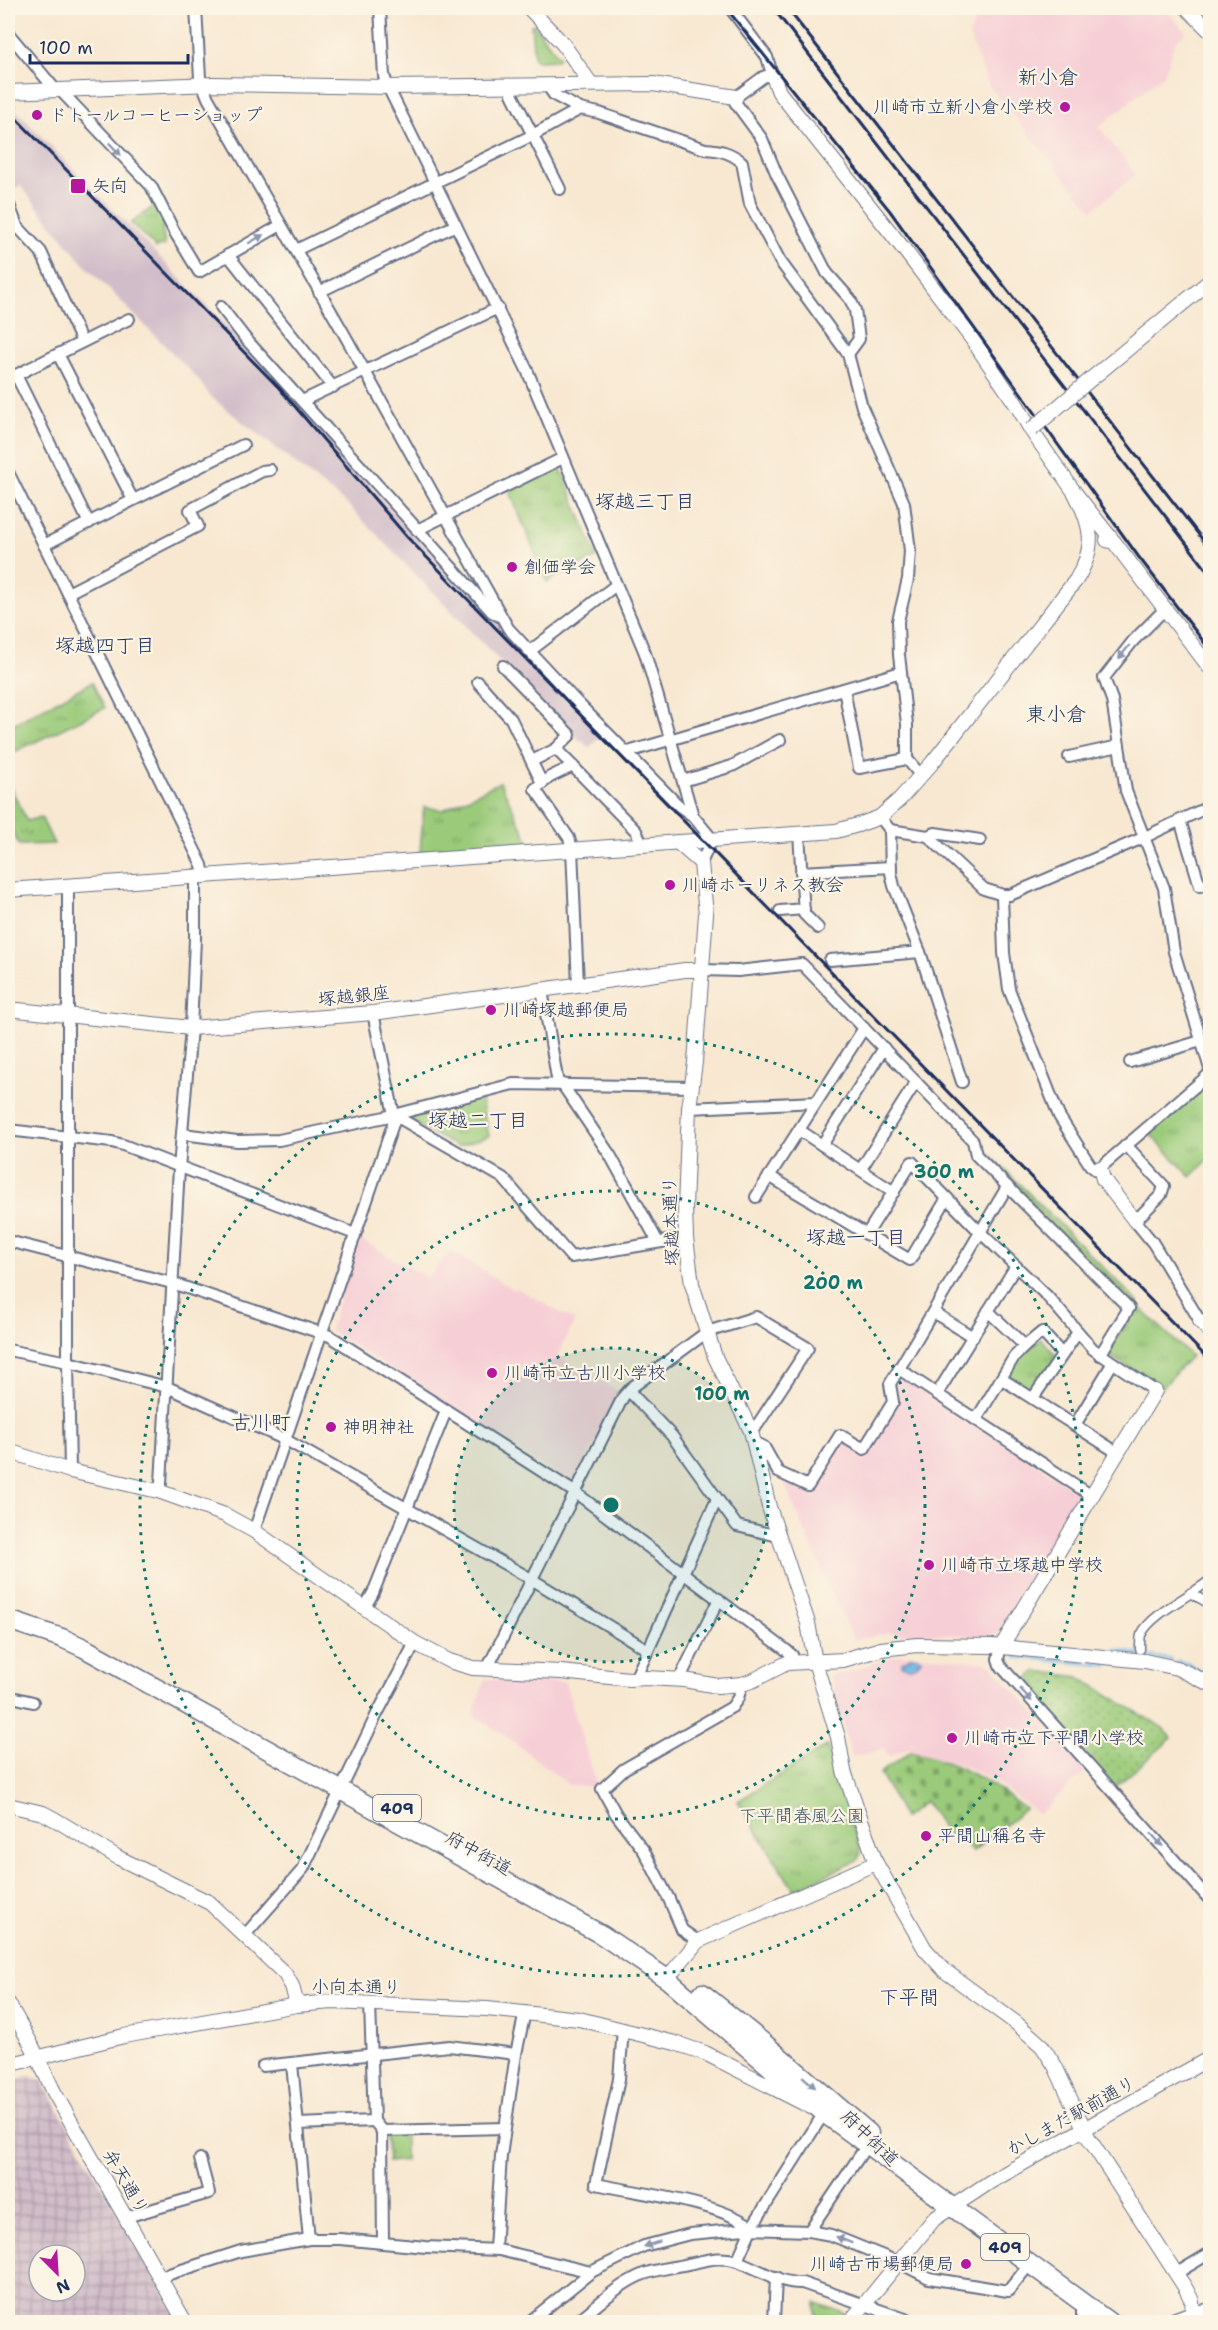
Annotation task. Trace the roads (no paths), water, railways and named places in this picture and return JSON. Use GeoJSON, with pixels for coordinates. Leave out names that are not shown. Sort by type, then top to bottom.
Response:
{"type":"FeatureCollection","features":[{"type":"Feature","properties":{"kind":"highway","name":"府中街道"},"geometry":{"type":"LineString","coordinates":[[8,1609],[42,1618],[81,1634],[602,1935],[667,1979],[873,2137],[903,2170]]}},
{"type":"Feature","properties":{"kind":"highway","name":"府中街道"},"geometry":{"type":"LineString","coordinates":[[8,1620],[72,1642],[610,1926],[674,1970],[760,2049],[824,2113],[1109,2322]]}},
{"type":"Feature","properties":{"kind":"highway"},"geometry":{"type":"LineString","coordinates":[[1174,2322],[1202,2314]]}},
{"type":"Feature","properties":{"kind":"street"},"geometry":{"type":"LineString","coordinates":[[196,8],[202,85],[508,628],[572,698],[679,806],[693,816],[712,839]]}},
{"type":"Feature","properties":{"kind":"street"},"geometry":{"type":"LineString","coordinates":[[380,8],[384,76],[388,87],[527,370],[645,653],[693,816]]}},
{"type":"Feature","properties":{"kind":"street"},"geometry":{"type":"LineString","coordinates":[[529,8],[563,44],[591,84]]}},
{"type":"Feature","properties":{"kind":"street"},"geometry":{"type":"LineString","coordinates":[[730,8],[767,57],[779,92],[899,242],[972,339],[1075,493],[1210,668]]}},
{"type":"Feature","properties":{"kind":"street"},"geometry":{"type":"LineString","coordinates":[[1187,8],[1210,31]]}},
{"type":"Feature","properties":{"kind":"street"},"geometry":{"type":"LineString","coordinates":[[8,33],[54,88],[60,90],[151,186],[174,231],[199,272],[281,225]]}},
{"type":"Feature","properties":{"kind":"street"},"geometry":{"type":"LineString","coordinates":[[9,102],[60,90],[202,85],[388,87],[653,84],[736,97],[763,77],[772,74]]}},
{"type":"Feature","properties":{"kind":"street"},"geometry":{"type":"LineString","coordinates":[[547,85],[554,95],[580,109],[599,113],[705,149],[722,150],[742,162],[750,204],[780,261],[848,354],[862,407],[904,503],[910,551],[908,579],[898,621],[901,672],[908,724],[908,759],[921,776]]}},
{"type":"Feature","properties":{"kind":"street"},"geometry":{"type":"LineString","coordinates":[[511,86],[512,94],[560,189]]}},
{"type":"Feature","properties":{"kind":"street"},"geometry":{"type":"LineString","coordinates":[[736,97],[735,102],[762,139],[777,175],[827,273],[850,299],[855,310],[859,339],[848,354]]}},
{"type":"Feature","properties":{"kind":"street"},"geometry":{"type":"LineString","coordinates":[[296,250],[532,135],[580,109]]}},
{"type":"Feature","properties":{"kind":"street"},"geometry":{"type":"LineString","coordinates":[[8,202],[17,226],[41,252],[82,342]]}},
{"type":"Feature","properties":{"kind":"street"},"geometry":{"type":"LineString","coordinates":[[319,292],[456,225]]}},
{"type":"Feature","properties":{"kind":"street"},"geometry":{"type":"LineString","coordinates":[[228,255],[333,387]]}},
{"type":"Feature","properties":{"kind":"street"},"geometry":{"type":"LineString","coordinates":[[1031,430],[1210,281]]}},
{"type":"Feature","properties":{"kind":"street"},"geometry":{"type":"LineString","coordinates":[[221,307],[245,338],[417,530],[492,612],[502,618]]}},
{"type":"Feature","properties":{"kind":"street"},"geometry":{"type":"LineString","coordinates":[[302,401],[498,308]]}},
{"type":"Feature","properties":{"kind":"street"},"geometry":{"type":"LineString","coordinates":[[89,523],[12,377],[129,319]]}},
{"type":"Feature","properties":{"kind":"street"},"geometry":{"type":"LineString","coordinates":[[58,354],[133,500]]}},
{"type":"Feature","properties":{"kind":"street"},"geometry":{"type":"LineString","coordinates":[[44,545],[243,445]]}},
{"type":"Feature","properties":{"kind":"street"},"geometry":{"type":"LineString","coordinates":[[417,530],[563,458]]}},
{"type":"Feature","properties":{"kind":"street"},"geometry":{"type":"LineString","coordinates":[[68,593],[198,526],[190,510],[262,471],[270,470]]}},
{"type":"Feature","properties":{"kind":"street"},"geometry":{"type":"LineString","coordinates":[[8,472],[202,866],[199,875],[191,1028],[179,1168],[161,1483],[158,1491]]}},
{"type":"Feature","properties":{"kind":"street"},"geometry":{"type":"LineString","coordinates":[[8,890],[846,829],[880,817],[891,809],[921,776],[1076,580],[1085,564],[1091,534],[1087,516],[1075,493]]}},
{"type":"Feature","properties":{"kind":"street"},"geometry":{"type":"LineString","coordinates":[[1091,534],[1114,542]]}},
{"type":"Feature","properties":{"kind":"street"},"geometry":{"type":"LineString","coordinates":[[530,651],[616,585]]}},
{"type":"Feature","properties":{"kind":"street"},"geometry":{"type":"LineString","coordinates":[[1100,1170],[1126,1145],[1210,1075],[1174,952],[1164,888],[1126,791],[1112,700],[1104,678],[1133,641],[1164,610]]}},
{"type":"Feature","properties":{"kind":"street"},"geometry":{"type":"LineString","coordinates":[[502,666],[570,735],[556,749],[532,762]]}},
{"type":"Feature","properties":{"kind":"street"},"geometry":{"type":"LineString","coordinates":[[628,752],[901,672]]}},
{"type":"Feature","properties":{"kind":"street"},"geometry":{"type":"LineString","coordinates":[[478,682],[511,719],[543,783]]}},
{"type":"Feature","properties":{"kind":"street"},"geometry":{"type":"LineString","coordinates":[[844,689],[859,768],[908,759]]}},
{"type":"Feature","properties":{"kind":"street"},"geometry":{"type":"LineString","coordinates":[[682,781],[732,766],[780,740]]}},
{"type":"Feature","properties":{"kind":"street"},"geometry":{"type":"LineString","coordinates":[[1069,757],[1119,746]]}},
{"type":"Feature","properties":{"kind":"street"},"geometry":{"type":"LineString","coordinates":[[556,749],[636,831],[642,844]]}},
{"type":"Feature","properties":{"kind":"street"},"geometry":{"type":"LineString","coordinates":[[573,766],[535,789],[569,838],[572,849],[578,985]]}},
{"type":"Feature","properties":{"kind":"street"},"geometry":{"type":"LineString","coordinates":[[928,836],[984,889],[1002,895],[1018,892],[1210,806]]}},
{"type":"Feature","properties":{"kind":"street"},"geometry":{"type":"LineString","coordinates":[[880,817],[890,830],[894,886],[920,952],[962,1082]]}},
{"type":"Feature","properties":{"kind":"street"},"geometry":{"type":"LineString","coordinates":[[1180,820],[1200,886],[1210,884]]}},
{"type":"Feature","properties":{"kind":"street"},"geometry":{"type":"LineString","coordinates":[[890,830],[928,836],[935,833],[980,840]]}},
{"type":"Feature","properties":{"kind":"street"},"geometry":{"type":"LineString","coordinates":[[799,832],[804,915],[818,928]]}},
{"type":"Feature","properties":{"kind":"street"},"geometry":{"type":"LineString","coordinates":[[677,842],[701,863],[712,839]]}},
{"type":"Feature","properties":{"kind":"street","name":"塚越本通り"},"geometry":{"type":"LineString","coordinates":[[701,863],[706,914],[689,1108],[686,1238],[692,1284],[726,1381],[753,1436],[770,1507],[808,1623],[815,1662],[838,1737],[844,1772],[876,1863],[925,1949],[945,1971],[1017,2023],[1042,2046],[1055,2067],[1084,2130],[1202,2314]]}},
{"type":"Feature","properties":{"kind":"street"},"geometry":{"type":"LineString","coordinates":[[801,872],[891,867]]}},
{"type":"Feature","properties":{"kind":"street"},"geometry":{"type":"LineString","coordinates":[[68,886],[70,1471]]}},
{"type":"Feature","properties":{"kind":"street"},"geometry":{"type":"LineString","coordinates":[[1002,895],[1004,953],[1009,989],[1059,1116],[1090,1165],[1100,1170],[1153,1243],[1200,1321],[1210,1332]]}},
{"type":"Feature","properties":{"kind":"street"},"geometry":{"type":"LineString","coordinates":[[780,911],[804,909]]}},
{"type":"Feature","properties":{"kind":"street"},"geometry":{"type":"LineString","coordinates":[[830,960],[920,952]]}},
{"type":"Feature","properties":{"kind":"street"},"geometry":{"type":"LineString","coordinates":[[702,970],[738,971],[802,964],[973,1141],[976,1155],[1129,1308],[1100,1355]]}},
{"type":"Feature","properties":{"kind":"street","name":"塚越銀座"},"geometry":{"type":"LineString","coordinates":[[8,1009],[191,1028],[373,1013],[692,969],[702,970]]}},
{"type":"Feature","properties":{"kind":"street"},"geometry":{"type":"LineString","coordinates":[[542,990],[560,1084],[610,1155],[658,1242]]}},
{"type":"Feature","properties":{"kind":"street"},"geometry":{"type":"LineString","coordinates":[[254,1531],[393,1124],[394,1115],[373,1013]]}},
{"type":"Feature","properties":{"kind":"street"},"geometry":{"type":"LineString","coordinates":[[756,1197],[864,1028]]}},
{"type":"Feature","properties":{"kind":"street"},"geometry":{"type":"LineString","coordinates":[[1130,1062],[1201,1041]]}},
{"type":"Feature","properties":{"kind":"street"},"geometry":{"type":"LineString","coordinates":[[822,1145],[884,1048]]}},
{"type":"Feature","properties":{"kind":"street"},"geometry":{"type":"LineString","coordinates":[[861,1169],[916,1082]]}},
{"type":"Feature","properties":{"kind":"street"},"geometry":{"type":"LineString","coordinates":[[183,1134],[237,1141],[279,1140],[394,1115],[513,1084],[692,1087]]}},
{"type":"Feature","properties":{"kind":"street"},"geometry":{"type":"LineString","coordinates":[[689,1108],[816,1102]]}},
{"type":"Feature","properties":{"kind":"street"},"geometry":{"type":"LineString","coordinates":[[394,1115],[503,1178],[571,1257],[686,1238]]}},
{"type":"Feature","properties":{"kind":"street"},"geometry":{"type":"LineString","coordinates":[[8,1130],[112,1142],[355,1234]]}},
{"type":"Feature","properties":{"kind":"street"},"geometry":{"type":"LineString","coordinates":[[799,1130],[894,1192]]}},
{"type":"Feature","properties":{"kind":"street"},"geometry":{"type":"LineString","coordinates":[[1126,1145],[1164,1186],[1161,1195],[1135,1221]]}},
{"type":"Feature","properties":{"kind":"street"},"geometry":{"type":"LineString","coordinates":[[867,1234],[912,1162],[1047,1296],[1100,1355],[1155,1391],[1001,1647],[998,1659],[1000,1665],[1210,1900]]}},
{"type":"Feature","properties":{"kind":"street"},"geometry":{"type":"LineString","coordinates":[[769,1176],[910,1260],[947,1198]]}},
{"type":"Feature","properties":{"kind":"street"},"geometry":{"type":"LineString","coordinates":[[487,1669],[623,1397],[629,1391],[707,1332],[756,1317],[807,1348],[758,1424],[753,1436],[764,1447],[778,1472],[808,1486],[840,1435],[864,1449],[893,1402],[890,1384],[1007,1187]]}},
{"type":"Feature","properties":{"kind":"street"},"geometry":{"type":"LineString","coordinates":[[8,1241],[70,1255],[172,1283],[322,1333],[576,1492],[786,1650],[792,1655],[794,1662]]}},
{"type":"Feature","properties":{"kind":"street"},"geometry":{"type":"LineString","coordinates":[[938,1394],[1016,1266]]}},
{"type":"Feature","properties":{"kind":"street"},"geometry":{"type":"LineString","coordinates":[[988,1311],[1025,1346]]}},
{"type":"Feature","properties":{"kind":"street"},"geometry":{"type":"LineString","coordinates":[[933,1312],[973,1336]]}},
{"type":"Feature","properties":{"kind":"street"},"geometry":{"type":"LineString","coordinates":[[976,1420],[1014,1357],[1041,1332],[1062,1354]]}},
{"type":"Feature","properties":{"kind":"street"},"geometry":{"type":"LineString","coordinates":[[1034,1398],[1078,1332]]}},
{"type":"Feature","properties":{"kind":"street"},"geometry":{"type":"LineString","coordinates":[[8,1350],[68,1362],[166,1387],[286,1440],[533,1580],[648,1650]]}},
{"type":"Feature","properties":{"kind":"street"},"geometry":{"type":"LineString","coordinates":[[1075,1425],[1112,1364]]}},
{"type":"Feature","properties":{"kind":"street"},"geometry":{"type":"LineString","coordinates":[[899,1369],[1092,1496]]}},
{"type":"Feature","properties":{"kind":"street"},"geometry":{"type":"LineString","coordinates":[[1002,1379],[1118,1453]]}},
{"type":"Feature","properties":{"kind":"street"},"geometry":{"type":"LineString","coordinates":[[629,1391],[672,1436],[737,1526],[774,1535],[779,1533]]}},
{"type":"Feature","properties":{"kind":"street"},"geometry":{"type":"LineString","coordinates":[[365,1607],[446,1411]]}},
{"type":"Feature","properties":{"kind":"street"},"geometry":{"type":"LineString","coordinates":[[8,1451],[70,1471],[158,1491],[225,1515],[254,1531],[415,1643],[449,1661],[473,1668],[679,1680],[718,1686],[742,1684],[794,1662],[843,1660],[881,1649],[917,1645],[1001,1647],[1145,1661],[1177,1668],[1210,1684]]}},
{"type":"Feature","properties":{"kind":"street"},"geometry":{"type":"LineString","coordinates":[[635,1679],[717,1499]]}},
{"type":"Feature","properties":{"kind":"street"},"geometry":{"type":"LineString","coordinates":[[1140,1650],[1141,1635],[1147,1629],[1180,1598],[1210,1580]]}},
{"type":"Feature","properties":{"kind":"street"},"geometry":{"type":"LineString","coordinates":[[1190,1593],[1210,1604]]}},
{"type":"Feature","properties":{"kind":"street"},"geometry":{"type":"LineString","coordinates":[[679,1680],[719,1599]]}},
{"type":"Feature","properties":{"kind":"street"},"geometry":{"type":"LineString","coordinates":[[245,1935],[303,1869],[415,1643]]}},
{"type":"Feature","properties":{"kind":"street"},"geometry":{"type":"LineString","coordinates":[[698,1941],[681,1930],[669,1899],[644,1851],[616,1814],[602,1789],[624,1769],[732,1707],[738,1698],[742,1684]]}},
{"type":"Feature","properties":{"kind":"street"},"geometry":{"type":"LineString","coordinates":[[8,1696],[33,1702]]}},
{"type":"Feature","properties":{"kind":"street"},"geometry":{"type":"LineString","coordinates":[[8,1805],[43,1814],[56,1820],[119,1858],[210,1903],[285,1974],[292,1986],[297,2005]]}},
{"type":"Feature","properties":{"kind":"street"},"geometry":{"type":"LineString","coordinates":[[674,1970],[698,1941],[876,1863]]}},
{"type":"Feature","properties":{"kind":"street","name":"弁天通り"},"geometry":{"type":"LineString","coordinates":[[8,2002],[54,2092],[185,2322]]}},
{"type":"Feature","properties":{"kind":"street","name":"小向本通り"},"geometry":{"type":"LineString","coordinates":[[8,2065],[124,2036],[297,2005],[333,2002],[525,2012],[623,2029],[705,2054]]}},
{"type":"Feature","properties":{"kind":"street"},"geometry":{"type":"LineString","coordinates":[[370,2004],[375,2121],[382,2131],[383,2243]]}},
{"type":"Feature","properties":{"kind":"street"},"geometry":{"type":"LineString","coordinates":[[495,2249],[497,2198],[505,2128],[525,2012]]}},
{"type":"Feature","properties":{"kind":"street"},"geometry":{"type":"LineString","coordinates":[[623,2029],[619,2079],[596,2184],[706,2207],[743,2220],[752,2228]]}},
{"type":"Feature","properties":{"kind":"street"},"geometry":{"type":"LineString","coordinates":[[263,2066],[449,2046],[516,2054]]}},
{"type":"Feature","properties":{"kind":"street"},"geometry":{"type":"LineString","coordinates":[[705,2054],[737,2059],[760,2049]]}},
{"type":"Feature","properties":{"kind":"street"},"geometry":{"type":"LineString","coordinates":[[705,2054],[824,2113],[752,2228],[737,2261]]}},
{"type":"Feature","properties":{"kind":"street","name":"かしまだ駅前通り"},"geometry":{"type":"LineString","coordinates":[[850,2322],[923,2230],[950,2207],[990,2182],[1210,2058]]}},
{"type":"Feature","properties":{"kind":"street"},"geometry":{"type":"LineString","coordinates":[[292,2064],[309,2239]]}},
{"type":"Feature","properties":{"kind":"street"},"geometry":{"type":"LineString","coordinates":[[298,2124],[375,2121]]}},
{"type":"Feature","properties":{"kind":"street"},"geometry":{"type":"LineString","coordinates":[[382,2131],[505,2128]]}},
{"type":"Feature","properties":{"kind":"street"},"geometry":{"type":"LineString","coordinates":[[809,2231],[867,2145]]}},
{"type":"Feature","properties":{"kind":"street"},"geometry":{"type":"LineString","coordinates":[[126,2217],[209,2193],[200,2158]]}},
{"type":"Feature","properties":{"kind":"street"},"geometry":{"type":"LineString","coordinates":[[530,2322],[591,2272],[654,2242],[690,2234],[752,2228],[809,2231],[831,2235],[898,2262],[930,2278],[1008,2291],[1029,2265]]}},
{"type":"Feature","properties":{"kind":"street"},"geometry":{"type":"LineString","coordinates":[[160,2277],[241,2251],[309,2239],[495,2249],[591,2272]]}},
{"type":"Feature","properties":{"kind":"street"},"geometry":{"type":"LineString","coordinates":[[1177,2273],[1210,2253]]}},
{"type":"Feature","properties":{"kind":"street"},"geometry":{"type":"LineString","coordinates":[[580,2321],[622,2285],[650,2272],[720,2257],[914,2322]]}},
{"type":"Feature","properties":{"kind":"street"},"geometry":{"type":"LineString","coordinates":[[774,2322],[776,2277]]}},
{"type":"Feature","properties":{"kind":"street"},"geometry":{"type":"LineString","coordinates":[[1082,2302],[1082,2322]]}},
{"type":"Feature","properties":{"kind":"water"},"geometry":{"type":"Polygon","coordinates":[[[912,1656],[921,1658],[916,1665],[911,1667],[902,1665],[902,1662],[912,1656]]]}},
{"type":"Feature","properties":{"kind":"waterway"},"geometry":{"type":"LineString","coordinates":[[1204,1383],[1210,1390]]}},
{"type":"Feature","properties":{"kind":"waterway"},"geometry":{"type":"LineString","coordinates":[[1115,1650],[1171,1660]]}},
{"type":"Feature","properties":{"kind":"waterway"},"geometry":{"type":"LineString","coordinates":[[1017,1657],[1107,1665]]}},
{"type":"Feature","properties":{"kind":"waterway"},"geometry":{"type":"LineString","coordinates":[[1177,1661],[1188,1664],[1210,1677]]}},
{"type":"Feature","properties":{"kind":"railway"},"geometry":{"type":"LineString","coordinates":[[726,8],[890,211],[1138,556],[1210,650]]}},
{"type":"Feature","properties":{"kind":"railway"},"geometry":{"type":"LineString","coordinates":[[773,8],[1210,574]]}},
{"type":"Feature","properties":{"kind":"railway"},"geometry":{"type":"LineString","coordinates":[[787,8],[1210,549]]}},
{"type":"Feature","properties":{"kind":"railway"},"geometry":{"type":"LineString","coordinates":[[8,110],[279,388],[408,538],[1210,1361]]}},
{"type":"Feature","properties":{"kind":"place","name":"川崎市立新小倉小学校"},"geometry":{"type":"Point","coordinates":[1065,107]}},
{"type":"Feature","properties":{"kind":"place","name":"ドトールコーヒーショップ"},"geometry":{"type":"Point","coordinates":[37,115]}},
{"type":"Feature","properties":{"kind":"place","name":"矢向"},"geometry":{"type":"Point","coordinates":[78,186]}},
{"type":"Feature","properties":{"kind":"place","name":"創価学会"},"geometry":{"type":"Point","coordinates":[512,567]}},
{"type":"Feature","properties":{"kind":"place","name":"川崎ホーリネス教会"},"geometry":{"type":"Point","coordinates":[670,885]}},
{"type":"Feature","properties":{"kind":"place","name":"川崎塚越郵便局"},"geometry":{"type":"Point","coordinates":[491,1010]}},
{"type":"Feature","properties":{"kind":"place","name":"川崎市立古川小学校"},"geometry":{"type":"Point","coordinates":[492,1373]}},
{"type":"Feature","properties":{"kind":"place","name":"神明神社"},"geometry":{"type":"Point","coordinates":[331,1427]}},
{"type":"Feature","properties":{"kind":"place","name":"川崎市立塚越中学校"},"geometry":{"type":"Point","coordinates":[929,1565]}},
{"type":"Feature","properties":{"kind":"place","name":"川崎市立下平間小学校"},"geometry":{"type":"Point","coordinates":[952,1738]}},
{"type":"Feature","properties":{"kind":"place","name":"平間山稱名寺"},"geometry":{"type":"Point","coordinates":[926,1836]}},
{"type":"Feature","properties":{"kind":"place","name":"川崎古市場郵便局"},"geometry":{"type":"Point","coordinates":[966,2264]}},
{"type":"Feature","properties":{"kind":"district","name":"新小倉"},"geometry":{"type":"Point","coordinates":[1048,77]}},
{"type":"Feature","properties":{"kind":"district","name":"塚越三丁目"},"geometry":{"type":"Point","coordinates":[645,501]}},
{"type":"Feature","properties":{"kind":"district","name":"塚越四丁目"},"geometry":{"type":"Point","coordinates":[105,645]}},
{"type":"Feature","properties":{"kind":"district","name":"東小倉"},"geometry":{"type":"Point","coordinates":[1056,714]}},
{"type":"Feature","properties":{"kind":"district","name":"塚越二丁目"},"geometry":{"type":"Point","coordinates":[478,1120]}},
{"type":"Feature","properties":{"kind":"district","name":"塚越一丁目"},"geometry":{"type":"Point","coordinates":[856,1237]}},
{"type":"Feature","properties":{"kind":"district","name":"古川町"},"geometry":{"type":"Point","coordinates":[261,1422]}},
{"type":"Feature","properties":{"kind":"district","name":"下平間"},"geometry":{"type":"Point","coordinates":[909,1997]}},
{"type":"Feature","properties":{"kind":"park label","name":"下平間春風公園"},"geometry":{"type":"Point","coordinates":[802,1816]}}]}
